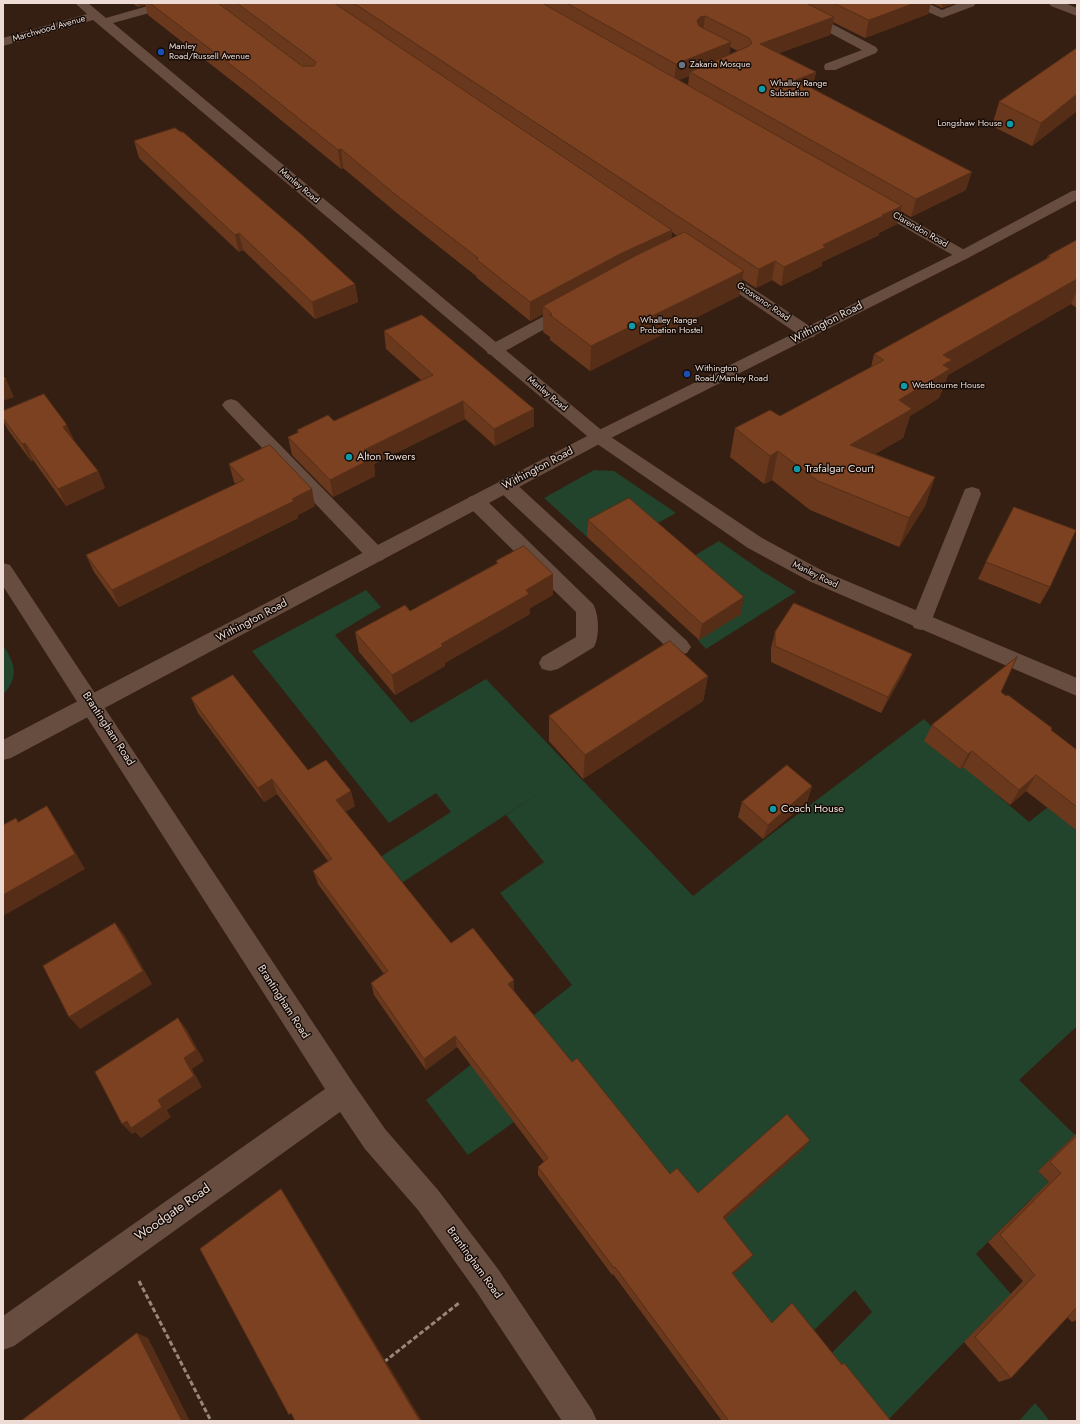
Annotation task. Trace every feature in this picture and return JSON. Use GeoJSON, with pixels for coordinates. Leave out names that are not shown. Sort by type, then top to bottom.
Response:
{"type":"FeatureCollection","features":[{"type":"Feature","properties":{"kind":"street","name":"Manley Road"},"geometry":{"type":"LineString","coordinates":[[81,3],[599,438],[755,543],[816,576],[921,622],[1077,687]]}},
{"type":"Feature","properties":{"kind":"street","name":"Marchwood Avenue"},"geometry":{"type":"LineString","coordinates":[[3,42],[171,3]]}},
{"type":"Feature","properties":{"kind":"street"},"geometry":{"type":"LineString","coordinates":[[782,3],[872,50],[830,67]]}},
{"type":"Feature","properties":{"kind":"street"},"geometry":{"type":"LineString","coordinates":[[918,3],[942,14],[970,3]]}},
{"type":"Feature","properties":{"kind":"street"},"geometry":{"type":"LineString","coordinates":[[1055,3],[1077,12]]}},
{"type":"Feature","properties":{"kind":"street","name":"Withington Road"},"geometry":{"type":"LineString","coordinates":[[3,751],[506,486],[963,255],[1077,194]]}},
{"type":"Feature","properties":{"kind":"street","name":"Clarendon Road"},"geometry":{"type":"LineString","coordinates":[[860,196],[963,255]]}},
{"type":"Feature","properties":{"kind":"street","name":"Grosvenor Road"},"geometry":{"type":"LineString","coordinates":[[704,262],[808,333]]}},
{"type":"Feature","properties":{"kind":"street"},"geometry":{"type":"LineString","coordinates":[[494,350],[584,300]]}},
{"type":"Feature","properties":{"kind":"street"},"geometry":{"type":"LineString","coordinates":[[231,405],[376,555]]}},
{"type":"Feature","properties":{"kind":"street"},"geometry":{"type":"LineString","coordinates":[[506,486],[680,647]]}},
{"type":"Feature","properties":{"kind":"street"},"geometry":{"type":"LineString","coordinates":[[921,622],[972,494]]}},
{"type":"Feature","properties":{"kind":"street"},"geometry":{"type":"LineString","coordinates":[[476,502],[586,609],[587,641],[550,663]]}},
{"type":"Feature","properties":{"kind":"street","name":"Brantingham Road"},"geometry":{"type":"LineString","coordinates":[[3,570],[343,1093],[375,1139],[428,1200],[488,1280],[581,1421]]}},
{"type":"Feature","properties":{"kind":"street","name":"Woodgate Road"},"geometry":{"type":"LineString","coordinates":[[3,1335],[343,1093]]}},
{"type":"Feature","properties":{"kind":"path"},"geometry":{"type":"LineString","coordinates":[[123,1249],[211,1421]]}},
{"type":"Feature","properties":{"kind":"path"},"geometry":{"type":"LineString","coordinates":[[377,1368],[488,1280]]}},
{"type":"Feature","properties":{"kind":"green space"},"geometry":{"type":"Polygon","coordinates":[[[594,470],[614,471],[676,513],[645,530],[628,515],[587,537],[544,498],[594,470]]]}},
{"type":"Feature","properties":{"kind":"green space"},"geometry":{"type":"Polygon","coordinates":[[[719,541],[762,571],[796,592],[706,649],[698,640],[740,614],[682,563],[719,541]]]}},
{"type":"Feature","properties":{"kind":"green space"},"geometry":{"type":"Polygon","coordinates":[[[366,590],[381,607],[335,635],[411,723],[486,679],[693,896],[769,836],[924,719],[936,731],[972,760],[997,795],[1029,822],[1048,807],[1077,829],[1077,1026],[1019,1080],[1075,1135],[1038,1171],[1062,1196],[1031,1199],[976,1254],[1011,1294],[887,1421],[827,1358],[872,1312],[855,1290],[808,1336],[766,1328],[727,1280],[694,1202],[479,1075],[514,1122],[468,1155],[426,1100],[572,985],[500,893],[544,862],[506,815],[542,791],[397,886],[377,859],[451,812],[436,793],[389,823],[252,651],[366,590]]]}},
{"type":"Feature","properties":{"kind":"green space"},"geometry":{"type":"Polygon","coordinates":[[[3,645],[13,664],[14,676],[12,682],[3,695],[3,645]]]}},
{"type":"Feature","properties":{"kind":"green space"},"geometry":{"type":"Polygon","coordinates":[[[1035,1403],[1050,1421],[1019,1421],[1035,1403]]]}},
{"type":"Feature","properties":{"kind":"building"},"geometry":{"type":"Polygon","coordinates":[[[150,3],[218,3],[302,66],[314,66],[316,62],[237,3],[334,3],[672,230],[620,254],[530,302],[476,259],[478,258],[396,195],[341,149],[338,150],[252,81],[150,3]]]}},
{"type":"Feature","properties":{"kind":"building"},"geometry":{"type":"Polygon","coordinates":[[[354,3],[542,3],[902,206],[823,245],[826,247],[784,267],[775,261],[759,269],[354,3]]]}},
{"type":"Feature","properties":{"kind":"building"},"geometry":{"type":"Polygon","coordinates":[[[567,3],[806,3],[834,17],[760,44],[816,72],[796,80],[972,172],[916,199],[690,72],[749,46],[752,43],[749,38],[705,16],[700,17],[697,21],[699,26],[731,42],[676,64],[567,3]]]}},
{"type":"Feature","properties":{"kind":"building"},"geometry":{"type":"Polygon","coordinates":[[[834,3],[915,3],[869,20],[834,3]]]}},
{"type":"Feature","properties":{"kind":"building"},"geometry":{"type":"Polygon","coordinates":[[[1077,48],[1077,94],[1041,123],[999,102],[1077,48]]]}},
{"type":"Feature","properties":{"kind":"building"},"geometry":{"type":"Polygon","coordinates":[[[175,128],[183,132],[302,235],[355,284],[312,302],[239,233],[235,235],[134,141],[175,128]]]}},
{"type":"Feature","properties":{"kind":"building"},"geometry":{"type":"Polygon","coordinates":[[[685,232],[744,271],[591,346],[550,315],[552,314],[543,306],[635,256],[685,232]]]}},
{"type":"Feature","properties":{"kind":"building"},"geometry":{"type":"Polygon","coordinates":[[[1077,240],[1077,279],[943,355],[952,360],[943,365],[950,369],[899,400],[912,409],[850,445],[935,477],[909,518],[818,481],[778,451],[770,456],[735,428],[770,410],[780,416],[884,360],[874,354],[1050,257],[1048,256],[1077,240]]]}},
{"type":"Feature","properties":{"kind":"building"},"geometry":{"type":"Polygon","coordinates":[[[422,315],[534,409],[494,429],[463,401],[364,450],[373,458],[330,480],[288,437],[299,432],[297,430],[328,415],[334,421],[433,375],[384,331],[422,315]]]}},
{"type":"Feature","properties":{"kind":"building"},"geometry":{"type":"Polygon","coordinates":[[[44,394],[67,425],[63,427],[98,471],[58,489],[25,443],[22,444],[3,418],[3,411],[44,394]]]}},
{"type":"Feature","properties":{"kind":"building"},"geometry":{"type":"Polygon","coordinates":[[[270,445],[312,489],[292,499],[294,501],[112,590],[86,555],[244,480],[229,464],[270,445]]]}},
{"type":"Feature","properties":{"kind":"building"},"geometry":{"type":"Polygon","coordinates":[[[629,498],[744,597],[702,624],[588,520],[629,498]]]}},
{"type":"Feature","properties":{"kind":"building"},"geometry":{"type":"Polygon","coordinates":[[[1014,507],[1076,530],[1050,587],[986,562],[1014,507]]]}},
{"type":"Feature","properties":{"kind":"building"},"geometry":{"type":"Polygon","coordinates":[[[524,546],[553,574],[526,590],[529,594],[441,644],[443,646],[392,675],[355,632],[405,605],[410,611],[498,563],[496,561],[524,546]]]}},
{"type":"Feature","properties":{"kind":"building"},"geometry":{"type":"Polygon","coordinates":[[[794,603],[912,654],[888,697],[775,646],[775,632],[794,603]]]}},
{"type":"Feature","properties":{"kind":"building"},"geometry":{"type":"Polygon","coordinates":[[[670,641],[708,676],[585,755],[549,716],[670,641]]]}},
{"type":"Feature","properties":{"kind":"building"},"geometry":{"type":"Polygon","coordinates":[[[1017,657],[1001,692],[1006,696],[1008,695],[1052,728],[1051,730],[1077,750],[1077,807],[1036,775],[1019,790],[972,751],[968,754],[932,725],[1017,657]]]}},
{"type":"Feature","properties":{"kind":"building"},"geometry":{"type":"Polygon","coordinates":[[[233,675],[308,770],[326,760],[351,791],[336,800],[451,943],[473,928],[514,980],[508,984],[572,1062],[577,1058],[670,1174],[677,1168],[698,1193],[787,1114],[810,1140],[723,1217],[753,1255],[732,1273],[772,1323],[792,1303],[842,1365],[844,1363],[891,1421],[729,1421],[615,1267],[614,1268],[538,1167],[548,1158],[455,1036],[424,1059],[371,983],[388,971],[313,871],[332,859],[272,779],[258,788],[191,698],[233,675]]]}},
{"type":"Feature","properties":{"kind":"building"},"geometry":{"type":"Polygon","coordinates":[[[787,765],[812,786],[768,825],[742,802],[787,765]]]}},
{"type":"Feature","properties":{"kind":"building"},"geometry":{"type":"Polygon","coordinates":[[[47,806],[75,854],[3,895],[3,825],[16,818],[18,822],[47,806]]]}},
{"type":"Feature","properties":{"kind":"building"},"geometry":{"type":"Polygon","coordinates":[[[115,923],[143,971],[69,1017],[43,966],[115,923]]]}},
{"type":"Feature","properties":{"kind":"building"},"geometry":{"type":"Polygon","coordinates":[[[178,1018],[196,1050],[184,1058],[194,1076],[158,1100],[162,1107],[131,1128],[127,1121],[122,1124],[95,1072],[178,1018]]]}},
{"type":"Feature","properties":{"kind":"building"},"geometry":{"type":"Polygon","coordinates":[[[1077,1136],[1077,1307],[1011,1378],[975,1337],[1035,1275],[1000,1235],[1061,1173],[1050,1162],[1077,1136]]]}},
{"type":"Feature","properties":{"kind":"building"},"geometry":{"type":"Polygon","coordinates":[[[281,1189],[420,1421],[295,1421],[291,1413],[289,1415],[200,1249],[281,1189]]]}},
{"type":"Feature","properties":{"kind":"building"},"geometry":{"type":"Polygon","coordinates":[[[137,1333],[182,1421],[21,1421],[137,1333]]]}},
{"type":"Feature","properties":{"kind":"place","name":"Manley Road/Russell Avenue"},"geometry":{"type":"Point","coordinates":[161,52]}},
{"type":"Feature","properties":{"kind":"place","name":"Zakaria Mosque"},"geometry":{"type":"Point","coordinates":[682,65]}},
{"type":"Feature","properties":{"kind":"place","name":"Whalley Range Substation"},"geometry":{"type":"Point","coordinates":[762,89]}},
{"type":"Feature","properties":{"kind":"place","name":"Longshaw House"},"geometry":{"type":"Point","coordinates":[1010,124]}},
{"type":"Feature","properties":{"kind":"place","name":"Whalley Range Probation Hostel"},"geometry":{"type":"Point","coordinates":[632,326]}},
{"type":"Feature","properties":{"kind":"place","name":"Withington Road/Manley Road"},"geometry":{"type":"Point","coordinates":[687,374]}},
{"type":"Feature","properties":{"kind":"place","name":"Westbourne House"},"geometry":{"type":"Point","coordinates":[904,386]}},
{"type":"Feature","properties":{"kind":"place","name":"Alton Towers"},"geometry":{"type":"Point","coordinates":[349,457]}},
{"type":"Feature","properties":{"kind":"place","name":"Trafalgar Court"},"geometry":{"type":"Point","coordinates":[797,469]}},
{"type":"Feature","properties":{"kind":"place","name":"Coach House"},"geometry":{"type":"Point","coordinates":[773,809]}}]}
